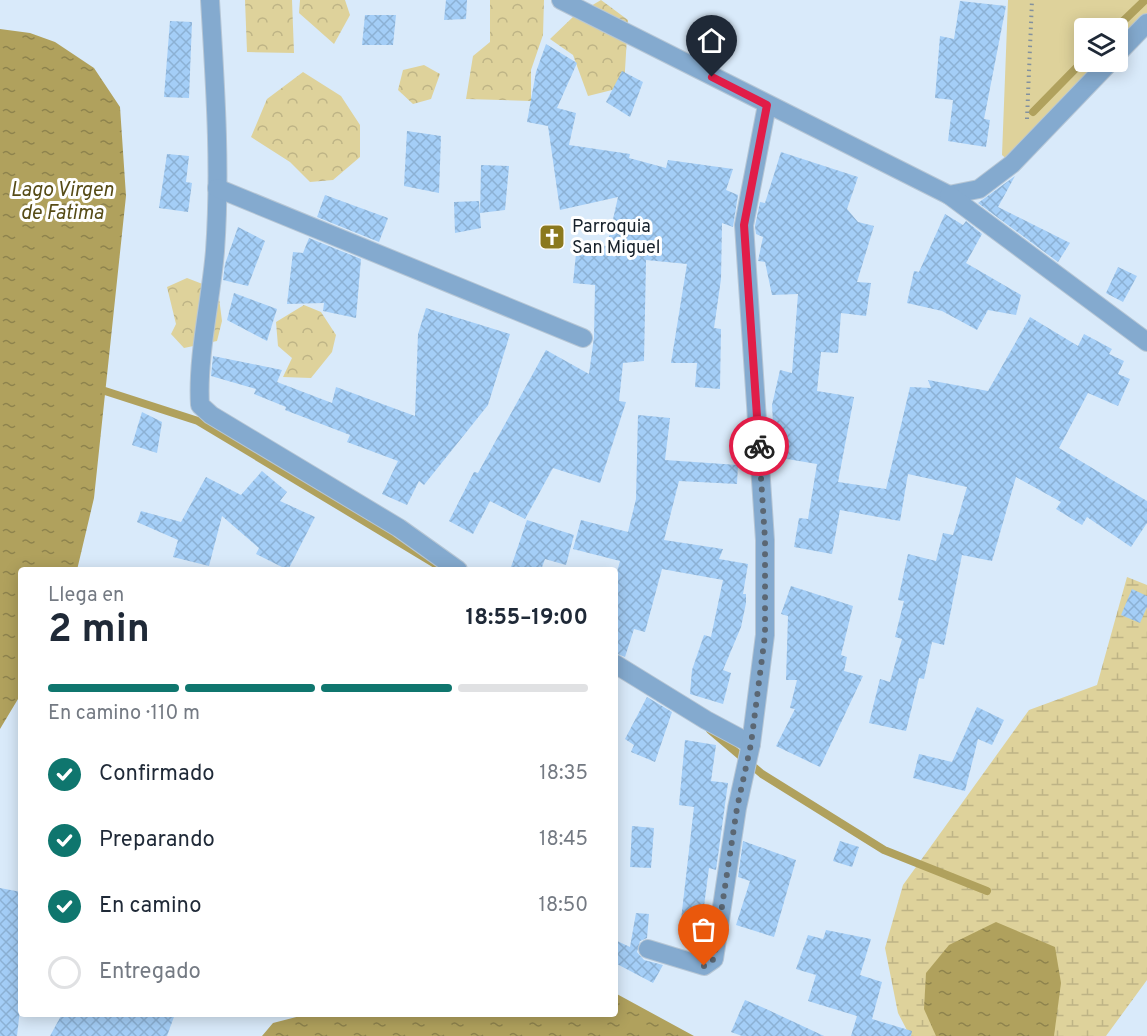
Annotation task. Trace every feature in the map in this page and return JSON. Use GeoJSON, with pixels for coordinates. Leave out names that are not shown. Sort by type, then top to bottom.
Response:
{"type":"FeatureCollection","features":[{"type":"Feature","properties":{"kind":"street"},"geometry":{"type":"LineString","coordinates":[[210,0],[218,125],[217,188],[215,249],[200,405],[211,415],[399,528],[454,567]]}},
{"type":"Feature","properties":{"kind":"street"},"geometry":{"type":"LineString","coordinates":[[561,0],[926,186],[949,195],[1147,342]]}},
{"type":"Feature","properties":{"kind":"street"},"geometry":{"type":"LineString","coordinates":[[1128,43],[1147,23]]}},
{"type":"Feature","properties":{"kind":"street"},"geometry":{"type":"LineString","coordinates":[[949,195],[979,189],[1025,150],[1100,72]]}},
{"type":"Feature","properties":{"kind":"street"},"geometry":{"type":"LineString","coordinates":[[648,949],[704,966],[714,959],[737,808],[751,744],[765,635],[765,540],[744,225],[767,105]]}},
{"type":"Feature","properties":{"kind":"street"},"geometry":{"type":"LineString","coordinates":[[217,188],[583,338]]}},
{"type":"Feature","properties":{"kind":"street"},"geometry":{"type":"LineString","coordinates":[[618,666],[706,720],[751,744]]}},
{"type":"Feature","properties":{"kind":"path"},"geometry":{"type":"LineString","coordinates":[[1025,150],[1032,0]]}},
{"type":"Feature","properties":{"kind":"green space"},"geometry":{"type":"Polygon","coordinates":[[[245,0],[292,0],[294,53],[247,52],[245,0]]]}},
{"type":"Feature","properties":{"kind":"green space"},"geometry":{"type":"Polygon","coordinates":[[[300,0],[345,0],[350,15],[334,44],[299,13],[300,0]]]}},
{"type":"Feature","properties":{"kind":"green space"},"geometry":{"type":"Polygon","coordinates":[[[490,0],[544,0],[543,35],[531,70],[531,101],[466,99],[473,56],[490,42],[490,0]]]}},
{"type":"Feature","properties":{"kind":"green space"},"geometry":{"type":"Polygon","coordinates":[[[601,0],[628,20],[624,87],[588,96],[573,55],[550,39],[574,16],[601,0]]]}},
{"type":"Feature","properties":{"kind":"green space"},"geometry":{"type":"Polygon","coordinates":[[[1008,0],[1147,0],[1147,20],[1128,40],[1128,18],[1074,18],[1074,72],[1099,72],[1012,164],[1002,155],[1008,0]]]}},
{"type":"Feature","properties":{"kind":"green space"},"geometry":{"type":"Polygon","coordinates":[[[424,65],[440,74],[431,99],[413,104],[398,90],[403,70],[424,65]]]}},
{"type":"Feature","properties":{"kind":"green space"},"geometry":{"type":"Polygon","coordinates":[[[303,72],[341,96],[360,125],[360,157],[333,180],[310,182],[290,162],[251,137],[267,99],[303,72]]]}},
{"type":"Feature","properties":{"kind":"green space"},"geometry":{"type":"Polygon","coordinates":[[[187,278],[218,290],[222,321],[217,341],[184,348],[171,334],[176,324],[167,287],[187,278]]]}},
{"type":"Feature","properties":{"kind":"green space"},"geometry":{"type":"Polygon","coordinates":[[[304,305],[321,312],[336,335],[332,352],[311,378],[283,377],[292,358],[278,346],[276,322],[304,305]]]}},
{"type":"Feature","properties":{"kind":"green space"},"geometry":{"type":"Polygon","coordinates":[[[1127,577],[1147,585],[1147,980],[1106,1036],[910,1036],[898,1013],[885,948],[903,885],[1029,710],[1097,685],[1127,577]]]}},
{"type":"Feature","properties":{"kind":"water","name":"Lago Virgen de Fatima"},"geometry":{"type":"Polygon","coordinates":[[[0,29],[30,33],[55,42],[94,68],[120,107],[126,196],[94,498],[78,567],[18,567],[18,699],[0,729],[0,29]]]}},
{"type":"Feature","properties":{"kind":"water"},"geometry":{"type":"Polygon","coordinates":[[[996,922],[1055,947],[1061,983],[1054,1036],[936,1036],[924,1009],[926,973],[949,945],[996,922]]]}},
{"type":"Feature","properties":{"kind":"water"},"geometry":{"type":"Polygon","coordinates":[[[618,995],[694,1036],[262,1036],[273,1023],[296,1017],[618,1017],[618,995]]]}},
{"type":"Feature","properties":{"kind":"building"},"geometry":{"type":"Polygon","coordinates":[[[446,0],[467,0],[466,19],[444,20],[446,0]]]}},
{"type":"Feature","properties":{"kind":"building"},"geometry":{"type":"Polygon","coordinates":[[[960,1],[1006,6],[984,119],[990,120],[986,147],[948,141],[953,100],[935,98],[940,36],[954,39],[960,1]]]}},
{"type":"Feature","properties":{"kind":"building"},"geometry":{"type":"Polygon","coordinates":[[[365,15],[396,15],[393,45],[362,45],[365,15]]]}},
{"type":"Feature","properties":{"kind":"building"},"geometry":{"type":"Polygon","coordinates":[[[170,21],[192,22],[189,98],[164,97],[170,21]]]}},
{"type":"Feature","properties":{"kind":"building"},"geometry":{"type":"Polygon","coordinates":[[[546,44],[577,63],[557,108],[576,113],[569,145],[630,154],[629,158],[666,168],[668,160],[733,169],[726,190],[738,195],[733,227],[722,223],[721,279],[714,328],[721,329],[720,389],[695,387],[697,363],[671,363],[687,264],[646,260],[644,361],[623,363],[619,401],[626,402],[600,483],[553,468],[525,519],[490,501],[473,534],[449,521],[474,472],[478,473],[546,350],[589,374],[594,337],[595,285],[573,283],[577,244],[607,246],[618,197],[560,210],[548,126],[527,122],[536,72],[546,44]]]}},
{"type":"Feature","properties":{"kind":"building"},"geometry":{"type":"Polygon","coordinates":[[[622,71],[643,82],[630,117],[606,102],[622,71]]]}},
{"type":"Feature","properties":{"kind":"building"},"geometry":{"type":"Polygon","coordinates":[[[407,131],[441,136],[439,193],[404,186],[407,131]]]}},
{"type":"Feature","properties":{"kind":"building"},"geometry":{"type":"Polygon","coordinates":[[[781,152],[858,177],[847,209],[858,222],[874,226],[857,282],[871,283],[866,316],[841,313],[838,353],[821,352],[817,391],[854,397],[838,482],[886,489],[910,387],[931,388],[928,380],[988,391],[1030,317],[1078,346],[1084,334],[1112,349],[1109,354],[1124,361],[1118,374],[1130,379],[1118,406],[1088,393],[1059,448],[1147,501],[1147,523],[1131,547],[1087,517],[1082,525],[1056,509],[1061,502],[1016,477],[992,561],[962,555],[944,645],[932,642],[924,679],[919,678],[906,731],[869,723],[880,679],[890,682],[902,639],[895,637],[904,601],[898,600],[908,554],[936,561],[943,533],[953,535],[967,487],[908,474],[900,521],[840,510],[832,554],[794,547],[799,518],[808,519],[817,464],[775,457],[772,405],[780,370],[792,373],[798,294],[772,295],[765,262],[758,261],[763,237],[756,234],[755,226],[760,202],[765,203],[781,152]]]}},
{"type":"Feature","properties":{"kind":"building"},"geometry":{"type":"Polygon","coordinates":[[[167,154],[189,156],[186,182],[192,183],[188,212],[159,208],[167,154]]]}},
{"type":"Feature","properties":{"kind":"building"},"geometry":{"type":"Polygon","coordinates":[[[481,165],[509,166],[505,210],[480,213],[481,165]]]}},
{"type":"Feature","properties":{"kind":"building"},"geometry":{"type":"Polygon","coordinates":[[[1015,176],[998,207],[1070,243],[1058,262],[978,203],[1015,176]]]}},
{"type":"Feature","properties":{"kind":"building"},"geometry":{"type":"Polygon","coordinates":[[[325,195],[388,218],[379,242],[317,217],[325,195]]]}},
{"type":"Feature","properties":{"kind":"building"},"geometry":{"type":"Polygon","coordinates":[[[479,201],[481,228],[455,233],[454,202],[479,201]]]}},
{"type":"Feature","properties":{"kind":"building"},"geometry":{"type":"Polygon","coordinates":[[[945,214],[963,225],[966,221],[982,234],[966,263],[1021,295],[1016,315],[988,310],[977,330],[942,311],[907,303],[914,271],[919,272],[945,214]]]}},
{"type":"Feature","properties":{"kind":"building"},"geometry":{"type":"Polygon","coordinates":[[[238,227],[265,241],[248,286],[223,280],[225,264],[238,227]]]}},
{"type":"Feature","properties":{"kind":"building"},"geometry":{"type":"Polygon","coordinates":[[[309,238],[361,259],[356,318],[323,311],[324,303],[287,304],[293,252],[303,253],[309,238]]]}},
{"type":"Feature","properties":{"kind":"building"},"geometry":{"type":"Polygon","coordinates":[[[1118,267],[1137,276],[1123,302],[1106,293],[1118,267]]]}},
{"type":"Feature","properties":{"kind":"building"},"geometry":{"type":"Polygon","coordinates":[[[234,293],[277,309],[267,341],[227,320],[234,293]]]}},
{"type":"Feature","properties":{"kind":"building"},"geometry":{"type":"Polygon","coordinates":[[[426,308],[510,334],[488,405],[424,485],[419,481],[407,505],[382,494],[398,461],[347,442],[350,435],[285,410],[286,407],[254,394],[256,389],[211,376],[213,356],[282,370],[277,382],[332,403],[336,387],[415,416],[418,334],[426,308]]]}},
{"type":"Feature","properties":{"kind":"building"},"geometry":{"type":"Polygon","coordinates":[[[142,412],[162,422],[157,453],[132,445],[142,412]]]}},
{"type":"Feature","properties":{"kind":"building"},"geometry":{"type":"Polygon","coordinates":[[[638,415],[670,418],[665,460],[738,465],[737,484],[679,481],[664,540],[723,549],[719,559],[748,564],[743,594],[746,594],[746,603],[741,627],[723,670],[731,673],[723,704],[690,694],[692,670],[704,635],[711,637],[723,580],[662,569],[645,632],[634,629],[625,657],[618,654],[618,568],[620,561],[573,549],[581,520],[628,532],[636,499],[638,415]]]}},
{"type":"Feature","properties":{"kind":"building"},"geometry":{"type":"Polygon","coordinates":[[[262,471],[287,492],[280,501],[315,517],[290,567],[282,567],[256,554],[259,548],[222,516],[209,566],[173,557],[178,540],[137,522],[141,511],[181,522],[206,477],[241,495],[262,471]]]}},
{"type":"Feature","properties":{"kind":"building"},"geometry":{"type":"Polygon","coordinates":[[[527,520],[574,535],[566,565],[545,559],[542,567],[511,567],[527,520]]]}},
{"type":"Feature","properties":{"kind":"building"},"geometry":{"type":"Polygon","coordinates":[[[791,586],[853,606],[841,655],[847,657],[844,671],[863,676],[820,767],[776,746],[795,709],[790,708],[797,680],[786,680],[788,616],[781,614],[791,586]]]}},
{"type":"Feature","properties":{"kind":"building"},"geometry":{"type":"Polygon","coordinates":[[[1132,589],[1147,596],[1147,607],[1140,623],[1121,615],[1132,589]]]}},
{"type":"Feature","properties":{"kind":"building"},"geometry":{"type":"Polygon","coordinates":[[[647,697],[672,712],[655,762],[631,752],[634,745],[625,739],[647,697]]]}},
{"type":"Feature","properties":{"kind":"building"},"geometry":{"type":"Polygon","coordinates":[[[977,707],[1004,720],[992,745],[978,739],[965,791],[913,778],[919,754],[952,762],[977,707]]]}},
{"type":"Feature","properties":{"kind":"building"},"geometry":{"type":"Polygon","coordinates":[[[685,740],[716,745],[711,781],[728,783],[716,870],[709,868],[699,944],[679,937],[694,807],[679,805],[685,740]]]}},
{"type":"Feature","properties":{"kind":"building"},"geometry":{"type":"Polygon","coordinates":[[[632,826],[654,828],[651,868],[630,867],[632,826]]]}},
{"type":"Feature","properties":{"kind":"building"},"geometry":{"type":"Polygon","coordinates":[[[743,841],[796,860],[774,937],[736,925],[750,881],[738,877],[743,841]]]}},
{"type":"Feature","properties":{"kind":"building"},"geometry":{"type":"Polygon","coordinates":[[[840,841],[859,847],[852,867],[833,861],[840,841]]]}},
{"type":"Feature","properties":{"kind":"building"},"geometry":{"type":"Polygon","coordinates":[[[0,888],[18,891],[19,1017],[17,1036],[0,1036],[0,888]]]}},
{"type":"Feature","properties":{"kind":"building"},"geometry":{"type":"Polygon","coordinates":[[[636,913],[649,914],[647,938],[640,941],[637,952],[644,960],[663,965],[653,983],[618,965],[618,941],[630,947],[636,913]]]}},
{"type":"Feature","properties":{"kind":"building"},"geometry":{"type":"Polygon","coordinates":[[[826,930],[871,939],[860,975],[882,982],[872,1019],[912,1031],[911,1036],[851,1036],[857,1016],[808,1001],[816,975],[796,969],[808,935],[823,939],[826,930]]]}},
{"type":"Feature","properties":{"kind":"building"},"geometry":{"type":"Polygon","coordinates":[[[745,1000],[824,1036],[742,1036],[731,1032],[745,1000]]]}},
{"type":"Feature","properties":{"kind":"building"},"geometry":{"type":"Polygon","coordinates":[[[60,1017],[174,1017],[167,1036],[50,1036],[60,1017]]]}},
{"type":"Feature","properties":{"kind":"waterway"},"geometry":{"type":"LineString","coordinates":[[1126,18],[1145,0]]}},
{"type":"Feature","properties":{"kind":"waterway"},"geometry":{"type":"LineString","coordinates":[[1033,112],[1074,70]]}},
{"type":"Feature","properties":{"kind":"waterway"},"geometry":{"type":"LineString","coordinates":[[105,391],[198,421],[437,565]]}},
{"type":"Feature","properties":{"kind":"waterway"},"geometry":{"type":"LineString","coordinates":[[710,730],[762,774],[884,850],[987,891]]}},
{"type":"Feature","properties":{"kind":"way so far"},"geometry":{"type":"LineString","coordinates":[[704,966],[714,959],[737,808],[751,744],[765,635],[765,540],[759,446]]}},
{"type":"Feature","properties":{"kind":"place","name":"Parroquia San Miguel"},"geometry":{"type":"Point","coordinates":[552,237]}},
{"type":"Feature","properties":{"kind":"route"},"geometry":{"type":"LineString","coordinates":[[712,77],[767,105],[744,225],[759,446]]}}]}
